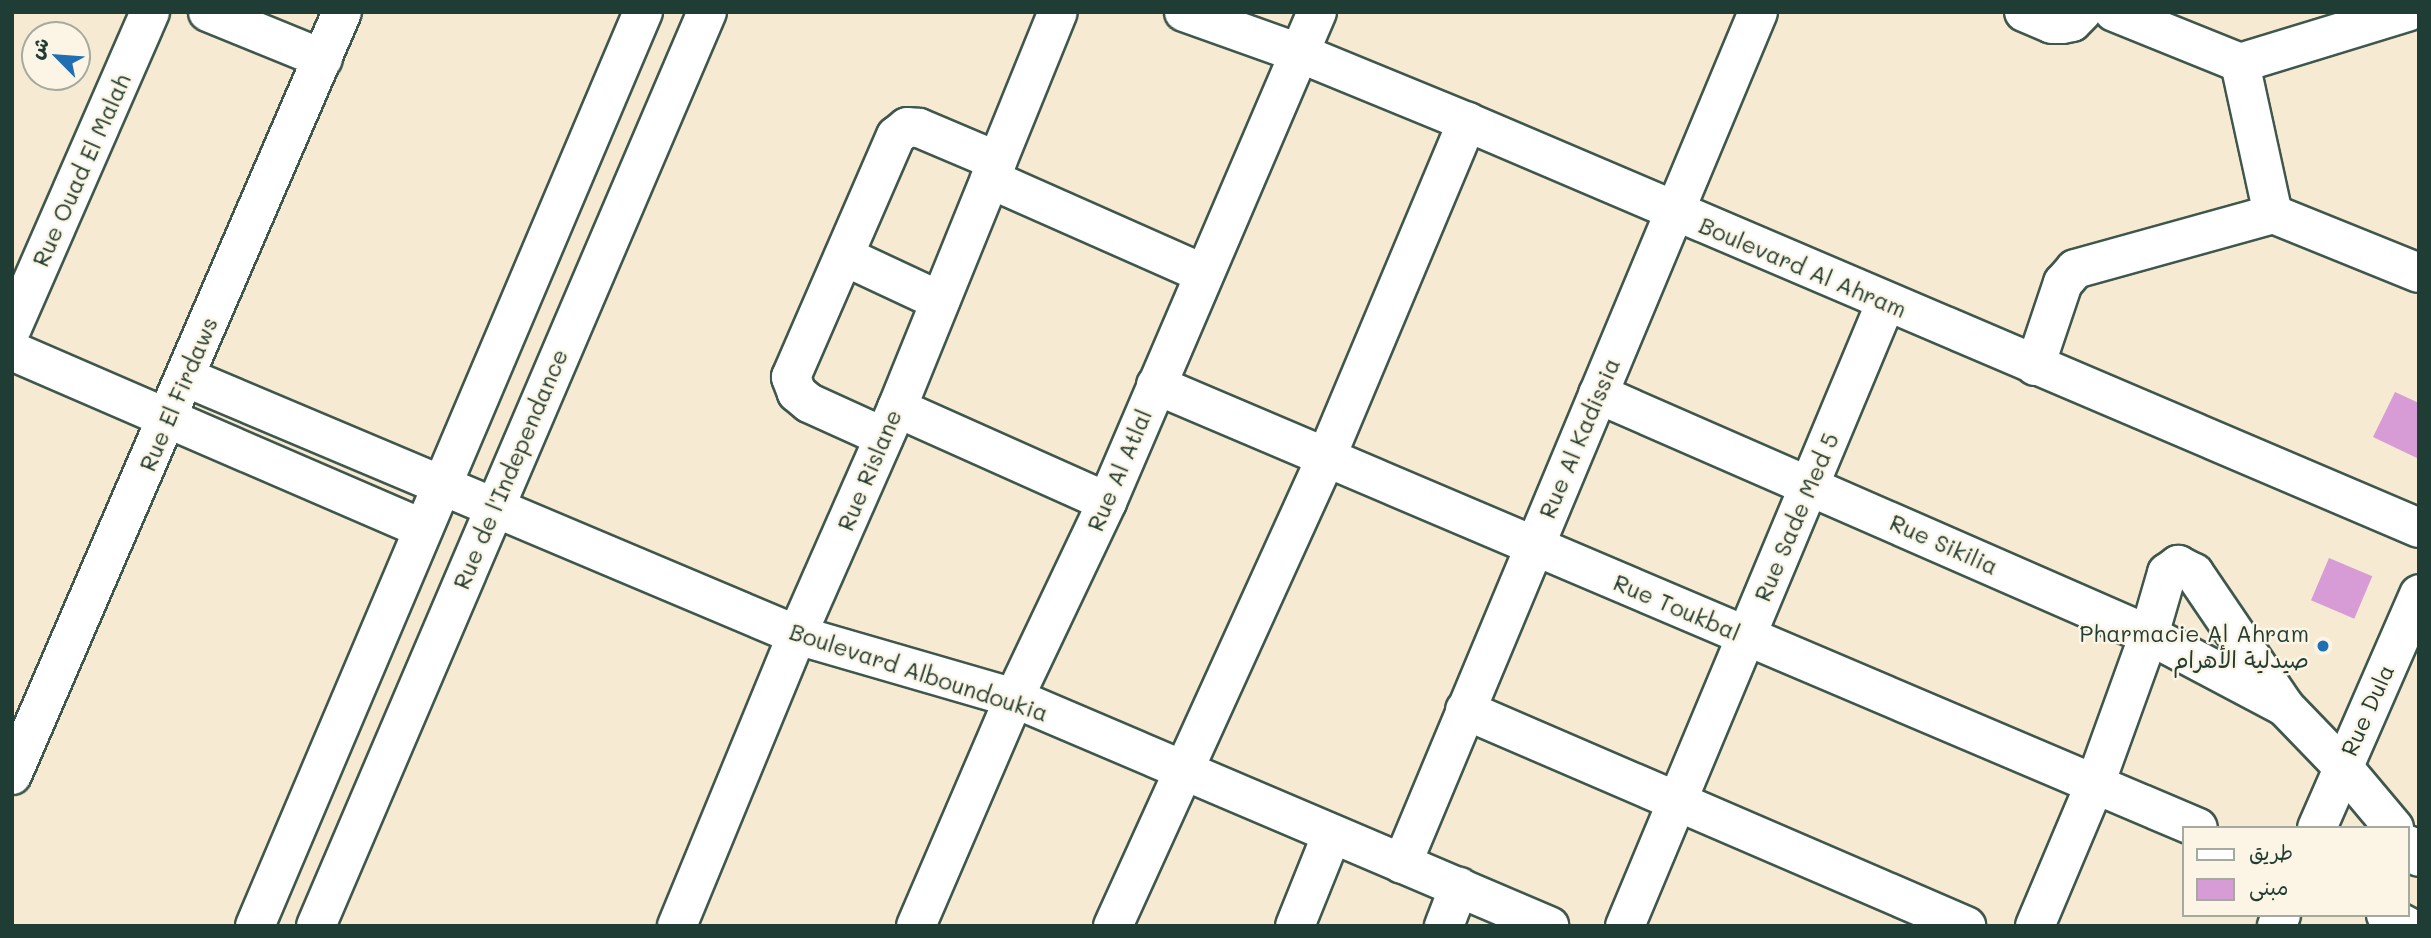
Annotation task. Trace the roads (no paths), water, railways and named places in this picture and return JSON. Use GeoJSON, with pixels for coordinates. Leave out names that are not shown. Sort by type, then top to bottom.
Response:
{"type":"FeatureCollection","features":[{"type":"Feature","properties":{"kind":"street","name":"Rue Ouad El Malah"},"geometry":{"type":"LineString","coordinates":[[12,328],[150,12]]}},
{"type":"Feature","properties":{"kind":"street"},"geometry":{"type":"LineString","coordinates":[[208,12],[323,59]]}},
{"type":"Feature","properties":{"kind":"street","name":"Rue El Firdaws"},"geometry":{"type":"LineString","coordinates":[[12,775],[24,714],[167,418],[342,12]]}},
{"type":"Feature","properties":{"kind":"street"},"geometry":{"type":"LineString","coordinates":[[255,926],[643,12]]}},
{"type":"Feature","properties":{"kind":"street","name":"Rue de l'Independance"},"geometry":{"type":"LineString","coordinates":[[316,926],[706,12]]}},
{"type":"Feature","properties":{"kind":"street","name":"Rue Rislane"},"geometry":{"type":"LineString","coordinates":[[677,926],[797,635],[891,422],[1058,12]]}},
{"type":"Feature","properties":{"kind":"street","name":"Boulevard Al Ahram"},"geometry":{"type":"LineString","coordinates":[[1184,12],[1299,53],[1467,122],[2419,528]]}},
{"type":"Feature","properties":{"kind":"street","name":"Rue Al Atlal"},"geometry":{"type":"LineString","coordinates":[[916,926],[1014,698],[1107,502],[1317,12]]}},
{"type":"Feature","properties":{"kind":"street","name":"Rue Al Kadissia"},"geometry":{"type":"LineString","coordinates":[[1402,864],[1758,12]]}},
{"type":"Feature","properties":{"kind":"street"},"geometry":{"type":"LineString","coordinates":[[2114,12],[2240,63],[2407,12]]}},
{"type":"Feature","properties":{"kind":"street"},"geometry":{"type":"LineString","coordinates":[[2240,63],[2273,214]]}},
{"type":"Feature","properties":{"kind":"street"},"geometry":{"type":"LineString","coordinates":[[1113,926],[1325,460],[1467,122]]}},
{"type":"Feature","properties":{"kind":"street"},"geometry":{"type":"LineString","coordinates":[[1107,502],[891,422],[809,403],[797,393],[791,377],[896,135],[907,127],[919,128],[994,170],[1204,274]]}},
{"type":"Feature","properties":{"kind":"street"},"geometry":{"type":"LineString","coordinates":[[2035,366],[2060,290],[2075,270],[2273,214],[2419,273]]}},
{"type":"Feature","properties":{"kind":"street"},"geometry":{"type":"LineString","coordinates":[[844,256],[940,301]]}},
{"type":"Feature","properties":{"kind":"street","name":"Rue Sade Med 5"},"geometry":{"type":"LineString","coordinates":[[1625,926],[1885,302]]}},
{"type":"Feature","properties":{"kind":"street"},"geometry":{"type":"LineString","coordinates":[[12,351],[423,529]]}},
{"type":"Feature","properties":{"kind":"street","name":"Boulevard Alboundoukia"},"geometry":{"type":"LineString","coordinates":[[185,377],[797,635],[1014,698],[1549,926]]}},
{"type":"Feature","properties":{"kind":"street","name":"Rue Toukbal"},"geometry":{"type":"LineString","coordinates":[[1156,385],[1325,460],[2192,826]]}},
{"type":"Feature","properties":{"kind":"street","name":"Rue Sikilia"},"geometry":{"type":"LineString","coordinates":[[1598,394],[1811,484],[2149,635],[2285,707]]}},
{"type":"Feature","properties":{"kind":"street"},"geometry":{"type":"LineString","coordinates":[[2035,926],[2095,784],[2149,635],[2167,573],[2178,565],[2186,566],[2194,573],[2285,707],[2342,766],[2392,826]]}},
{"type":"Feature","properties":{"kind":"street","name":"Rue Dula"},"geometry":{"type":"LineString","coordinates":[[2318,826],[2419,594]]}},
{"type":"Feature","properties":{"kind":"street"},"geometry":{"type":"LineString","coordinates":[[1465,710],[1679,799],[1966,926]]}},
{"type":"Feature","properties":{"kind":"street"},"geometry":{"type":"LineString","coordinates":[[1295,926],[1332,834]]}},
{"type":"Feature","properties":{"kind":"street"},"geometry":{"type":"LineString","coordinates":[[1444,926],[1459,887]]}},
{"type":"Feature","properties":{"kind":"street"},"geometry":{"type":"LineString","coordinates":[[2390,917],[2407,926]]}},
{"type":"Feature","properties":{"kind":"place","name":"Pharmacie Al Ahram صيدلية الأهرام"},"geometry":{"type":"Point","coordinates":[2323,646]}}]}
